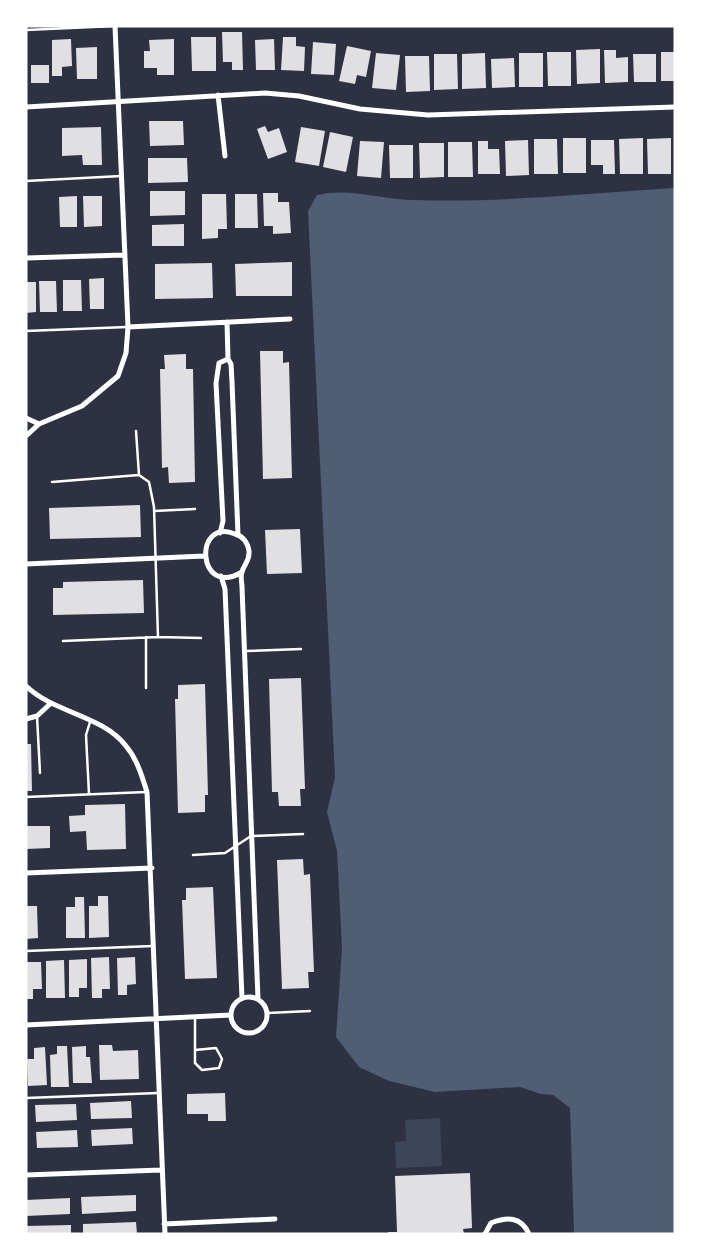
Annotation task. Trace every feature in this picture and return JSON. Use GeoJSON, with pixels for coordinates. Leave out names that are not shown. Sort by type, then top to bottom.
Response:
{"type":"FeatureCollection","features":[{"type":"Feature","properties":{"kind":"street"},"geometry":{"type":"LineString","coordinates":[[26,436],[39,424],[82,406],[118,376],[126,354],[128,327],[115,26]]}},
{"type":"Feature","properties":{"kind":"street"},"geometry":{"type":"LineString","coordinates":[[26,106],[265,93],[299,96],[360,109],[428,115],[675,107]]}},
{"type":"Feature","properties":{"kind":"street"},"geometry":{"type":"LineString","coordinates":[[218,95],[225,156]]}},
{"type":"Feature","properties":{"kind":"street"},"geometry":{"type":"LineString","coordinates":[[26,258],[124,255]]}},
{"type":"Feature","properties":{"kind":"street"},"geometry":{"type":"LineString","coordinates":[[128,327],[290,319]]}},
{"type":"Feature","properties":{"kind":"street"},"geometry":{"type":"LineString","coordinates":[[227,322],[228,359],[231,364],[232,382],[238,535],[249,548],[250,556],[242,572],[258,999]]}},
{"type":"Feature","properties":{"kind":"street"},"geometry":{"type":"LineString","coordinates":[[220,533],[223,521],[216,383],[218,363],[228,359]]}},
{"type":"Feature","properties":{"kind":"street"},"geometry":{"type":"LineString","coordinates":[[26,418],[39,424]]}},
{"type":"Feature","properties":{"kind":"street"},"geometry":{"type":"LineString","coordinates":[[238,535],[220,533],[208,541],[204,556],[209,569],[221,576],[228,577],[242,572]]}},
{"type":"Feature","properties":{"kind":"street"},"geometry":{"type":"LineString","coordinates":[[26,564],[204,556]]}},
{"type":"Feature","properties":{"kind":"street"},"geometry":{"type":"LineString","coordinates":[[221,576],[225,589],[242,998]]}},
{"type":"Feature","properties":{"kind":"street"},"geometry":{"type":"LineString","coordinates":[[26,686],[50,704],[105,729],[126,745],[137,764],[147,792],[152,868],[158,1092],[165,1234]]}},
{"type":"Feature","properties":{"kind":"street"},"geometry":{"type":"LineString","coordinates":[[26,719],[37,716],[50,704]]}},
{"type":"Feature","properties":{"kind":"street"},"geometry":{"type":"LineString","coordinates":[[26,873],[152,868]]}},
{"type":"Feature","properties":{"kind":"street"},"geometry":{"type":"LineString","coordinates":[[247,996],[258,999],[266,1007],[267,1019],[261,1029],[250,1034],[244,1033],[234,1026],[231,1015],[232,1008],[242,998],[247,996]]}},
{"type":"Feature","properties":{"kind":"street"},"geometry":{"type":"LineString","coordinates":[[26,1024],[231,1015]]}},
{"type":"Feature","properties":{"kind":"street"},"geometry":{"type":"LineString","coordinates":[[26,1176],[161,1170]]}},
{"type":"Feature","properties":{"kind":"street"},"geometry":{"type":"LineString","coordinates":[[484,1234],[491,1222],[507,1217],[519,1222],[529,1234]]}},
{"type":"Feature","properties":{"kind":"street"},"geometry":{"type":"LineString","coordinates":[[164,1224],[274,1219]]}},
{"type":"Feature","properties":{"kind":"lane"},"geometry":{"type":"LineString","coordinates":[[26,30],[115,26]]}},
{"type":"Feature","properties":{"kind":"lane"},"geometry":{"type":"LineString","coordinates":[[26,181],[121,176]]}},
{"type":"Feature","properties":{"kind":"lane"},"geometry":{"type":"LineString","coordinates":[[26,331],[128,327]]}},
{"type":"Feature","properties":{"kind":"lane"},"geometry":{"type":"LineString","coordinates":[[136,432],[139,475]]}},
{"type":"Feature","properties":{"kind":"lane"},"geometry":{"type":"LineString","coordinates":[[52,482],[139,475],[149,482],[154,511],[158,637]]}},
{"type":"Feature","properties":{"kind":"lane"},"geometry":{"type":"LineString","coordinates":[[154,511],[195,509]]}},
{"type":"Feature","properties":{"kind":"lane"},"geometry":{"type":"LineString","coordinates":[[146,637],[146,688]]}},
{"type":"Feature","properties":{"kind":"lane"},"geometry":{"type":"LineString","coordinates":[[63,641],[146,637],[202,638]]}},
{"type":"Feature","properties":{"kind":"lane"},"geometry":{"type":"LineString","coordinates":[[244,651],[301,649]]}},
{"type":"Feature","properties":{"kind":"lane"},"geometry":{"type":"LineString","coordinates":[[37,716],[40,773]]}},
{"type":"Feature","properties":{"kind":"lane"},"geometry":{"type":"LineString","coordinates":[[89,794],[86,735],[90,722]]}},
{"type":"Feature","properties":{"kind":"lane"},"geometry":{"type":"LineString","coordinates":[[26,797],[147,792]]}},
{"type":"Feature","properties":{"kind":"lane"},"geometry":{"type":"LineString","coordinates":[[193,854],[225,853],[251,836],[302,834]]}},
{"type":"Feature","properties":{"kind":"lane"},"geometry":{"type":"LineString","coordinates":[[26,951],[153,946]]}},
{"type":"Feature","properties":{"kind":"lane"},"geometry":{"type":"LineString","coordinates":[[268,1013],[310,1010]]}},
{"type":"Feature","properties":{"kind":"lane"},"geometry":{"type":"LineString","coordinates":[[195,1016],[194,1063],[197,1067],[208,1071],[219,1068],[222,1059],[216,1048],[195,1050]]}},
{"type":"Feature","properties":{"kind":"lane"},"geometry":{"type":"LineString","coordinates":[[26,1098],[158,1092]]}},
{"type":"Feature","properties":{"kind":"shaded area"},"geometry":{"type":"Polygon","coordinates":[[[675,188],[675,1234],[574,1234],[570,1108],[553,1095],[541,1094],[520,1087],[435,1092],[389,1081],[359,1067],[336,1037],[342,948],[337,851],[327,812],[335,777],[308,211],[317,195],[341,192],[404,199],[448,201],[546,197],[675,188]]]}},
{"type":"Feature","properties":{"kind":"shaded area"},"geometry":{"type":"Polygon","coordinates":[[[440,1118],[442,1166],[396,1168],[395,1142],[406,1141],[405,1120],[440,1118]]]}},
{"type":"Feature","properties":{"kind":"building"},"geometry":{"type":"Polygon","coordinates":[[[222,32],[242,32],[243,70],[232,70],[232,62],[223,62],[222,32]]]}},
{"type":"Feature","properties":{"kind":"building"},"geometry":{"type":"Polygon","coordinates":[[[191,37],[216,37],[216,71],[192,71],[191,37]]]}},
{"type":"Feature","properties":{"kind":"building"},"geometry":{"type":"Polygon","coordinates":[[[283,37],[296,37],[296,46],[305,47],[304,71],[281,70],[283,37]]]}},
{"type":"Feature","properties":{"kind":"building"},"geometry":{"type":"Polygon","coordinates":[[[71,39],[72,66],[62,67],[62,76],[52,76],[52,40],[71,39]]]}},
{"type":"Feature","properties":{"kind":"building"},"geometry":{"type":"Polygon","coordinates":[[[174,39],[174,75],[157,75],[157,68],[144,68],[144,51],[150,51],[149,40],[174,39]]]}},
{"type":"Feature","properties":{"kind":"building"},"geometry":{"type":"Polygon","coordinates":[[[274,39],[275,70],[256,70],[255,40],[274,39]]]}},
{"type":"Feature","properties":{"kind":"building"},"geometry":{"type":"Polygon","coordinates":[[[313,42],[336,44],[334,75],[311,74],[313,42]]]}},
{"type":"Feature","properties":{"kind":"building"},"geometry":{"type":"Polygon","coordinates":[[[347,46],[371,51],[366,77],[357,75],[355,84],[339,81],[347,46]]]}},
{"type":"Feature","properties":{"kind":"building"},"geometry":{"type":"Polygon","coordinates":[[[97,47],[97,79],[77,79],[76,48],[97,47]]]}},
{"type":"Feature","properties":{"kind":"building"},"geometry":{"type":"Polygon","coordinates":[[[600,49],[600,83],[577,84],[576,50],[600,49]]]}},
{"type":"Feature","properties":{"kind":"building"},"geometry":{"type":"Polygon","coordinates":[[[604,50],[616,50],[616,58],[628,57],[628,82],[605,83],[604,50]]]}},
{"type":"Feature","properties":{"kind":"building"},"geometry":{"type":"Polygon","coordinates":[[[547,52],[571,52],[571,86],[548,86],[547,52]]]}},
{"type":"Feature","properties":{"kind":"building"},"geometry":{"type":"Polygon","coordinates":[[[661,52],[675,52],[675,81],[661,81],[661,52]]]}},
{"type":"Feature","properties":{"kind":"building"},"geometry":{"type":"Polygon","coordinates":[[[376,53],[400,55],[396,90],[372,88],[376,53]]]}},
{"type":"Feature","properties":{"kind":"building"},"geometry":{"type":"Polygon","coordinates":[[[485,53],[486,88],[462,89],[462,54],[485,53]]]}},
{"type":"Feature","properties":{"kind":"building"},"geometry":{"type":"Polygon","coordinates":[[[519,53],[543,53],[543,87],[519,87],[519,53]]]}},
{"type":"Feature","properties":{"kind":"building"},"geometry":{"type":"Polygon","coordinates":[[[434,54],[457,54],[458,89],[434,90],[434,54]]]}},
{"type":"Feature","properties":{"kind":"building"},"geometry":{"type":"Polygon","coordinates":[[[633,54],[656,54],[656,82],[634,82],[633,54]]]}},
{"type":"Feature","properties":{"kind":"building"},"geometry":{"type":"Polygon","coordinates":[[[405,56],[429,56],[430,91],[406,92],[405,56]]]}},
{"type":"Feature","properties":{"kind":"building"},"geometry":{"type":"Polygon","coordinates":[[[514,58],[515,87],[492,88],[491,59],[514,58]]]}},
{"type":"Feature","properties":{"kind":"building"},"geometry":{"type":"Polygon","coordinates":[[[31,65],[49,65],[49,83],[31,83],[31,65]]]}},
{"type":"Feature","properties":{"kind":"building"},"geometry":{"type":"Polygon","coordinates":[[[149,121],[183,121],[184,145],[150,146],[149,121]]]}},
{"type":"Feature","properties":{"kind":"building"},"geometry":{"type":"Polygon","coordinates":[[[265,126],[268,132],[279,128],[287,152],[268,159],[257,129],[265,126]]]}},
{"type":"Feature","properties":{"kind":"building"},"geometry":{"type":"Polygon","coordinates":[[[101,127],[102,165],[83,165],[82,155],[62,156],[62,128],[101,127]]]}},
{"type":"Feature","properties":{"kind":"building"},"geometry":{"type":"Polygon","coordinates":[[[301,127],[325,131],[319,166],[295,162],[301,127]]]}},
{"type":"Feature","properties":{"kind":"building"},"geometry":{"type":"Polygon","coordinates":[[[330,132],[353,137],[346,172],[323,167],[330,132]]]}},
{"type":"Feature","properties":{"kind":"building"},"geometry":{"type":"Polygon","coordinates":[[[563,138],[586,138],[586,173],[563,173],[563,138]]]}},
{"type":"Feature","properties":{"kind":"building"},"geometry":{"type":"Polygon","coordinates":[[[643,138],[643,174],[620,174],[619,139],[643,138]]]}},
{"type":"Feature","properties":{"kind":"building"},"geometry":{"type":"Polygon","coordinates":[[[671,138],[671,174],[648,174],[647,139],[671,138]]]}},
{"type":"Feature","properties":{"kind":"building"},"geometry":{"type":"Polygon","coordinates":[[[534,139],[557,139],[558,174],[534,174],[534,139]]]}},
{"type":"Feature","properties":{"kind":"building"},"geometry":{"type":"Polygon","coordinates":[[[528,140],[529,175],[506,176],[505,141],[528,140]]]}},
{"type":"Feature","properties":{"kind":"building"},"geometry":{"type":"Polygon","coordinates":[[[591,140],[614,140],[615,174],[603,174],[603,165],[591,165],[591,140]]]}},
{"type":"Feature","properties":{"kind":"building"},"geometry":{"type":"Polygon","coordinates":[[[360,141],[384,142],[381,178],[357,176],[360,141]]]}},
{"type":"Feature","properties":{"kind":"building"},"geometry":{"type":"Polygon","coordinates":[[[478,141],[488,141],[488,149],[499,149],[500,174],[478,174],[478,141]]]}},
{"type":"Feature","properties":{"kind":"building"},"geometry":{"type":"Polygon","coordinates":[[[448,142],[472,142],[473,177],[448,177],[448,142]]]}},
{"type":"Feature","properties":{"kind":"building"},"geometry":{"type":"Polygon","coordinates":[[[419,143],[444,143],[444,177],[420,178],[419,143]]]}},
{"type":"Feature","properties":{"kind":"building"},"geometry":{"type":"Polygon","coordinates":[[[389,145],[413,145],[413,178],[390,178],[389,145]]]}},
{"type":"Feature","properties":{"kind":"building"},"geometry":{"type":"Polygon","coordinates":[[[148,158],[187,158],[188,182],[148,183],[148,158]]]}},
{"type":"Feature","properties":{"kind":"building"},"geometry":{"type":"Polygon","coordinates":[[[150,191],[185,191],[185,215],[150,216],[150,191]]]}},
{"type":"Feature","properties":{"kind":"building"},"geometry":{"type":"Polygon","coordinates":[[[263,193],[278,193],[278,202],[289,202],[291,233],[273,234],[273,226],[264,226],[263,193]]]}},
{"type":"Feature","properties":{"kind":"building"},"geometry":{"type":"Polygon","coordinates":[[[202,194],[226,194],[227,229],[218,229],[218,238],[202,239],[202,194]]]}},
{"type":"Feature","properties":{"kind":"building"},"geometry":{"type":"Polygon","coordinates":[[[235,194],[257,194],[258,228],[235,228],[235,194]]]}},
{"type":"Feature","properties":{"kind":"building"},"geometry":{"type":"Polygon","coordinates":[[[77,196],[77,227],[60,227],[59,197],[77,196]]]}},
{"type":"Feature","properties":{"kind":"building"},"geometry":{"type":"Polygon","coordinates":[[[83,196],[102,196],[102,226],[84,227],[83,196]]]}},
{"type":"Feature","properties":{"kind":"building"},"geometry":{"type":"Polygon","coordinates":[[[184,224],[184,246],[152,246],[152,225],[184,224]]]}},
{"type":"Feature","properties":{"kind":"building"},"geometry":{"type":"Polygon","coordinates":[[[292,262],[292,296],[236,296],[235,264],[292,262]]]}},
{"type":"Feature","properties":{"kind":"building"},"geometry":{"type":"Polygon","coordinates":[[[212,263],[213,298],[155,299],[155,264],[212,263]]]}},
{"type":"Feature","properties":{"kind":"building"},"geometry":{"type":"Polygon","coordinates":[[[104,278],[104,309],[90,309],[89,279],[104,278]]]}},
{"type":"Feature","properties":{"kind":"building"},"geometry":{"type":"Polygon","coordinates":[[[63,280],[81,280],[82,311],[63,311],[63,280]]]}},
{"type":"Feature","properties":{"kind":"building"},"geometry":{"type":"Polygon","coordinates":[[[39,281],[56,281],[57,312],[40,312],[39,281]]]}},
{"type":"Feature","properties":{"kind":"building"},"geometry":{"type":"Polygon","coordinates":[[[26,282],[36,282],[36,312],[26,313],[26,282]]]}},
{"type":"Feature","properties":{"kind":"building"},"geometry":{"type":"Polygon","coordinates":[[[260,351],[283,351],[283,363],[289,362],[292,478],[263,479],[260,351]]]}},
{"type":"Feature","properties":{"kind":"building"},"geometry":{"type":"Polygon","coordinates":[[[186,354],[186,369],[193,369],[195,482],[169,483],[168,467],[162,468],[160,369],[165,369],[164,355],[186,354]]]}},
{"type":"Feature","properties":{"kind":"building"},"geometry":{"type":"Polygon","coordinates":[[[140,505],[141,537],[50,539],[49,508],[140,505]]]}},
{"type":"Feature","properties":{"kind":"building"},"geometry":{"type":"Polygon","coordinates":[[[300,529],[302,573],[267,574],[265,530],[300,529]]]}},
{"type":"Feature","properties":{"kind":"building"},"geometry":{"type":"Polygon","coordinates":[[[143,580],[144,613],[53,615],[53,588],[63,588],[63,582],[143,580]]]}},
{"type":"Feature","properties":{"kind":"building"},"geometry":{"type":"Polygon","coordinates":[[[301,678],[305,789],[300,789],[301,806],[279,806],[278,792],[272,792],[269,679],[301,678]]]}},
{"type":"Feature","properties":{"kind":"building"},"geometry":{"type":"Polygon","coordinates":[[[205,684],[208,795],[205,795],[205,812],[178,813],[175,699],[178,699],[178,685],[205,684]]]}},
{"type":"Feature","properties":{"kind":"building"},"geometry":{"type":"Polygon","coordinates":[[[26,744],[31,744],[32,791],[26,791],[26,744]]]}},
{"type":"Feature","properties":{"kind":"building"},"geometry":{"type":"Polygon","coordinates":[[[125,804],[126,849],[87,850],[86,831],[70,832],[69,816],[85,815],[85,805],[125,804]]]}},
{"type":"Feature","properties":{"kind":"building"},"geometry":{"type":"Polygon","coordinates":[[[26,826],[50,826],[50,848],[26,849],[26,826]]]}},
{"type":"Feature","properties":{"kind":"building"},"geometry":{"type":"Polygon","coordinates":[[[303,859],[304,875],[310,874],[314,972],[308,972],[309,988],[282,989],[277,860],[303,859]]]}},
{"type":"Feature","properties":{"kind":"building"},"geometry":{"type":"Polygon","coordinates":[[[213,887],[217,978],[185,979],[182,900],[186,900],[186,888],[213,887]]]}},
{"type":"Feature","properties":{"kind":"building"},"geometry":{"type":"Polygon","coordinates":[[[98,896],[108,896],[109,937],[89,938],[89,906],[98,906],[98,896]]]}},
{"type":"Feature","properties":{"kind":"building"},"geometry":{"type":"Polygon","coordinates":[[[75,897],[84,897],[85,938],[66,938],[66,907],[75,907],[75,897]]]}},
{"type":"Feature","properties":{"kind":"building"},"geometry":{"type":"Polygon","coordinates":[[[26,906],[37,906],[38,938],[26,939],[26,906]]]}},
{"type":"Feature","properties":{"kind":"building"},"geometry":{"type":"Polygon","coordinates":[[[109,957],[110,989],[102,989],[102,998],[92,998],[91,958],[109,957]]]}},
{"type":"Feature","properties":{"kind":"building"},"geometry":{"type":"Polygon","coordinates":[[[135,957],[136,984],[127,985],[127,995],[118,995],[117,958],[135,957]]]}},
{"type":"Feature","properties":{"kind":"building"},"geometry":{"type":"Polygon","coordinates":[[[87,959],[87,988],[79,988],[79,997],[69,997],[69,960],[87,959]]]}},
{"type":"Feature","properties":{"kind":"building"},"geometry":{"type":"Polygon","coordinates":[[[64,960],[65,998],[46,998],[46,961],[64,960]]]}},
{"type":"Feature","properties":{"kind":"building"},"geometry":{"type":"Polygon","coordinates":[[[26,962],[41,962],[42,989],[33,989],[33,999],[26,999],[26,962]]]}},
{"type":"Feature","properties":{"kind":"building"},"geometry":{"type":"Polygon","coordinates":[[[99,1045],[112,1045],[113,1051],[138,1050],[139,1079],[100,1080],[99,1045]]]}},
{"type":"Feature","properties":{"kind":"building"},"geometry":{"type":"Polygon","coordinates":[[[57,1046],[67,1046],[69,1087],[51,1087],[50,1055],[57,1054],[57,1046]]]}},
{"type":"Feature","properties":{"kind":"building"},"geometry":{"type":"Polygon","coordinates":[[[86,1046],[86,1057],[90,1057],[92,1083],[73,1083],[72,1047],[86,1046]]]}},
{"type":"Feature","properties":{"kind":"building"},"geometry":{"type":"Polygon","coordinates":[[[45,1047],[47,1085],[28,1086],[27,1059],[34,1059],[34,1048],[45,1047]]]}},
{"type":"Feature","properties":{"kind":"building"},"geometry":{"type":"Polygon","coordinates":[[[225,1093],[226,1121],[208,1121],[208,1114],[187,1114],[187,1094],[225,1093]]]}},
{"type":"Feature","properties":{"kind":"building"},"geometry":{"type":"Polygon","coordinates":[[[131,1101],[132,1118],[91,1119],[90,1103],[131,1101]]]}},
{"type":"Feature","properties":{"kind":"building"},"geometry":{"type":"Polygon","coordinates":[[[76,1104],[77,1120],[36,1122],[35,1105],[76,1104]]]}},
{"type":"Feature","properties":{"kind":"building"},"geometry":{"type":"Polygon","coordinates":[[[132,1128],[133,1144],[92,1146],[91,1130],[132,1128]]]}},
{"type":"Feature","properties":{"kind":"building"},"geometry":{"type":"Polygon","coordinates":[[[77,1130],[78,1147],[37,1148],[36,1132],[77,1130]]]}},
{"type":"Feature","properties":{"kind":"building"},"geometry":{"type":"Polygon","coordinates":[[[470,1173],[472,1228],[463,1229],[464,1234],[389,1234],[388,1232],[397,1232],[395,1176],[470,1173]]]}},
{"type":"Feature","properties":{"kind":"building"},"geometry":{"type":"Polygon","coordinates":[[[136,1195],[136,1211],[82,1214],[81,1197],[136,1195]]]}},
{"type":"Feature","properties":{"kind":"building"},"geometry":{"type":"Polygon","coordinates":[[[70,1198],[70,1214],[26,1216],[26,1200],[70,1198]]]}},
{"type":"Feature","properties":{"kind":"building"},"geometry":{"type":"Polygon","coordinates":[[[136,1222],[137,1234],[83,1234],[83,1224],[136,1222]]]}},
{"type":"Feature","properties":{"kind":"building"},"geometry":{"type":"Polygon","coordinates":[[[71,1225],[71,1234],[26,1234],[26,1226],[71,1225]]]}}]}
